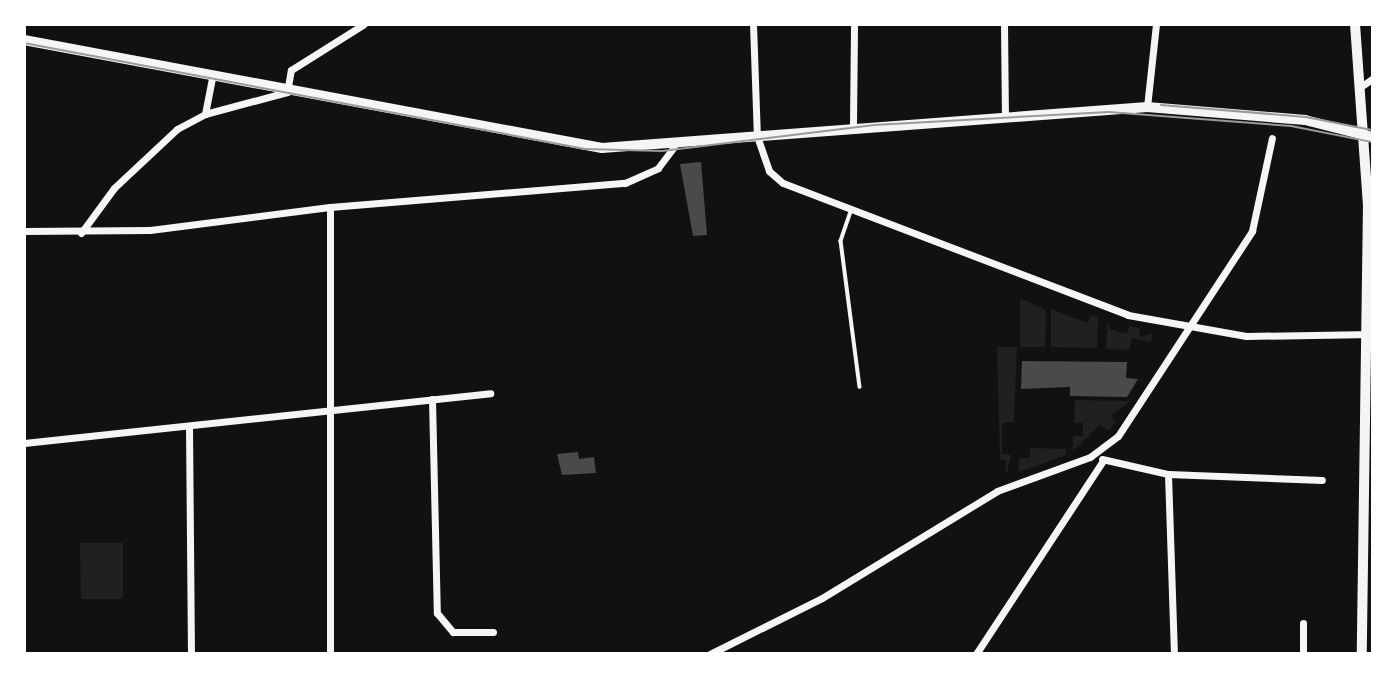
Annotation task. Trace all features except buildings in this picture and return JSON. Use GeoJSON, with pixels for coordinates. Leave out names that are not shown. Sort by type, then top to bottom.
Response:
{"type":"FeatureCollection","features":[{"type":"Feature","properties":{"kind":"main road"},"geometry":{"type":"LineString","coordinates":[[1355,24],[1359,88],[1368,135],[1370,334],[1362,653]]}},
{"type":"Feature","properties":{"kind":"main road"},"geometry":{"type":"LineString","coordinates":[[24,40],[579,146],[674,147],[853,124],[1147,107],[1305,120],[1368,135]]}},
{"type":"Feature","properties":{"kind":"street"},"geometry":{"type":"LineString","coordinates":[[81,233],[156,146],[205,114],[287,92],[291,70],[364,24]]}},
{"type":"Feature","properties":{"kind":"street"},"geometry":{"type":"LineString","coordinates":[[753,24],[757,136],[769,171],[783,183],[853,207],[1103,308],[1190,330],[1246,336],[1370,334]]}},
{"type":"Feature","properties":{"kind":"street"},"geometry":{"type":"LineString","coordinates":[[853,24],[853,124]]}},
{"type":"Feature","properties":{"kind":"street"},"geometry":{"type":"LineString","coordinates":[[1004,24],[1005,115]]}},
{"type":"Feature","properties":{"kind":"street"},"geometry":{"type":"LineString","coordinates":[[1147,107],[1156,24]]}},
{"type":"Feature","properties":{"kind":"street"},"geometry":{"type":"LineString","coordinates":[[205,114],[212,77]]}},
{"type":"Feature","properties":{"kind":"street"},"geometry":{"type":"LineString","coordinates":[[1359,88],[1373,79]]}},
{"type":"Feature","properties":{"kind":"street"},"geometry":{"type":"LineString","coordinates":[[710,653],[822,598],[997,491],[1098,453],[1118,436],[1190,330],[1252,231],[1272,138]]}},
{"type":"Feature","properties":{"kind":"street"},"geometry":{"type":"LineString","coordinates":[[24,231],[81,233],[330,207],[625,183],[658,168],[674,147]]}},
{"type":"Feature","properties":{"kind":"street"},"geometry":{"type":"LineString","coordinates":[[330,207],[330,653]]}},
{"type":"Feature","properties":{"kind":"street"},"geometry":{"type":"LineString","coordinates":[[24,443],[490,393]]}},
{"type":"Feature","properties":{"kind":"street"},"geometry":{"type":"LineString","coordinates":[[432,399],[437,613],[453,632],[493,632]]}},
{"type":"Feature","properties":{"kind":"street"},"geometry":{"type":"LineString","coordinates":[[189,426],[191,653]]}},
{"type":"Feature","properties":{"kind":"street"},"geometry":{"type":"LineString","coordinates":[[1098,453],[1103,461],[1168,474],[1322,480]]}},
{"type":"Feature","properties":{"kind":"street"},"geometry":{"type":"LineString","coordinates":[[979,652],[1103,461]]}},
{"type":"Feature","properties":{"kind":"street"},"geometry":{"type":"LineString","coordinates":[[1168,474],[1174,653]]}},
{"type":"Feature","properties":{"kind":"street"},"geometry":{"type":"LineString","coordinates":[[1303,623],[1303,653]]}},
{"type":"Feature","properties":{"kind":"lane"},"geometry":{"type":"LineString","coordinates":[[853,207],[841,241],[860,387]]}},
{"type":"Feature","properties":{"kind":"shaded area"},"geometry":{"type":"Polygon","coordinates":[[[1020,298],[1046,310],[1045,347],[1020,347],[1020,298]]]}},
{"type":"Feature","properties":{"kind":"shaded area"},"geometry":{"type":"Polygon","coordinates":[[[1051,309],[1088,323],[1091,315],[1098,317],[1097,348],[1051,347],[1051,309]]]}},
{"type":"Feature","properties":{"kind":"shaded area"},"geometry":{"type":"Polygon","coordinates":[[[1108,320],[1110,329],[1127,334],[1129,326],[1140,329],[1139,337],[1153,333],[1151,342],[1132,338],[1129,350],[1106,349],[1108,320]]]}},
{"type":"Feature","properties":{"kind":"shaded area"},"geometry":{"type":"Polygon","coordinates":[[[997,347],[1017,347],[1014,422],[1002,423],[1002,454],[1011,455],[1006,477],[1006,460],[1000,460],[997,347]]]}},
{"type":"Feature","properties":{"kind":"shaded area"},"geometry":{"type":"Polygon","coordinates":[[[1075,400],[1131,401],[1110,416],[1116,422],[1108,431],[1100,425],[1073,451],[1073,436],[1083,436],[1083,423],[1074,423],[1075,400]]]}},
{"type":"Feature","properties":{"kind":"shaded area"},"geometry":{"type":"Polygon","coordinates":[[[1030,448],[1066,449],[1066,455],[1019,472],[1019,458],[1030,458],[1030,448]]]}},
{"type":"Feature","properties":{"kind":"shaded area"},"geometry":{"type":"Polygon","coordinates":[[[80,543],[123,543],[123,599],[81,599],[80,543]]]}},
{"type":"Feature","properties":{"kind":"tram line"},"geometry":{"type":"LineString","coordinates":[[24,43],[585,149],[662,151],[874,125],[1109,112],[1291,126],[1372,142]]}},
{"type":"Feature","properties":{"kind":"tram line"},"geometry":{"type":"LineString","coordinates":[[1161,105],[1306,117],[1372,130]]}}]}
